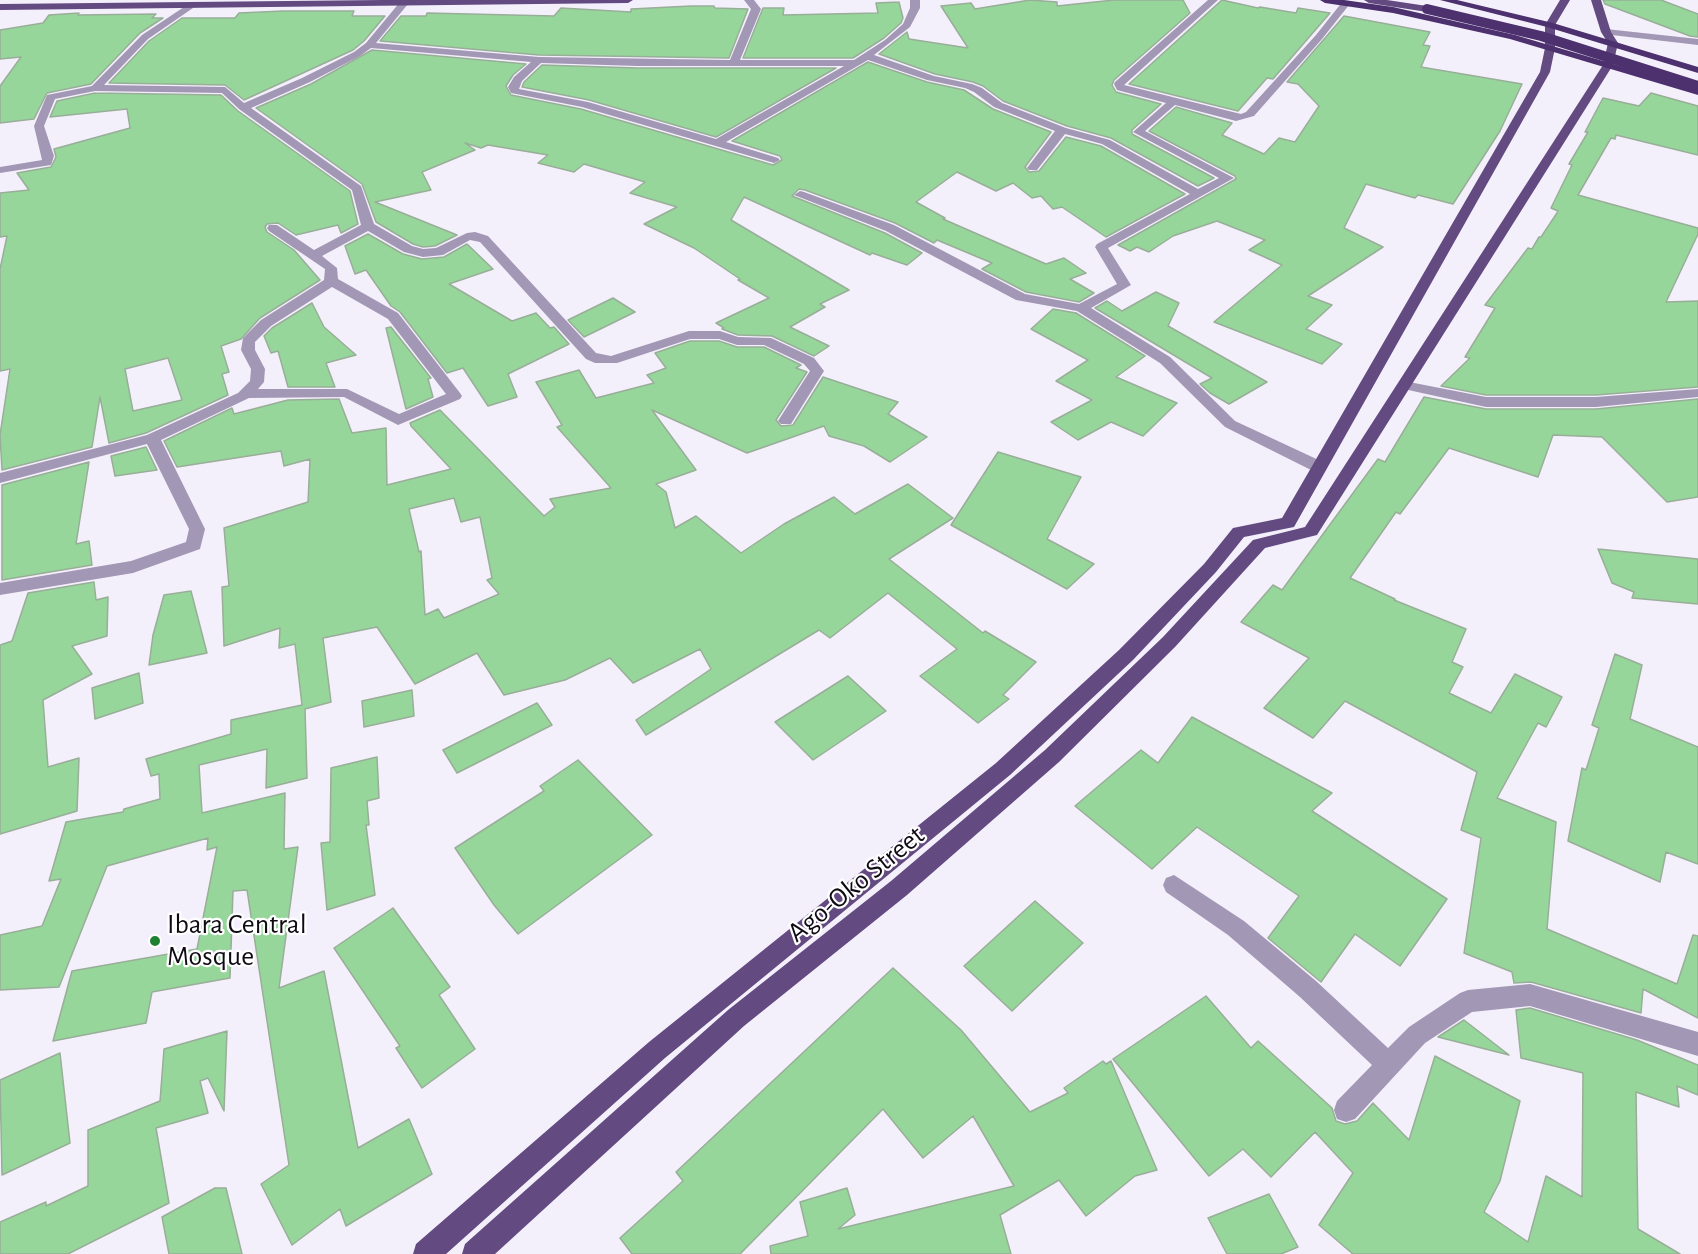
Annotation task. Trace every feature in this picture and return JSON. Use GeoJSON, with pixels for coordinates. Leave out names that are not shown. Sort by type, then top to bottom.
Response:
{"type":"FeatureCollection","features":[{"type":"Feature","properties":{"kind":"highway"},"geometry":{"type":"LineString","coordinates":[[1325,0],[1436,18],[1550,48],[1698,92]]}},
{"type":"Feature","properties":{"kind":"highway"},"geometry":{"type":"LineString","coordinates":[[1445,0],[1609,38],[1698,70]]}},
{"type":"Feature","properties":{"kind":"highway"},"geometry":{"type":"LineString","coordinates":[[1427,6],[1514,21],[1698,78]]}},
{"type":"Feature","properties":{"kind":"highway"},"geometry":{"type":"LineString","coordinates":[[1427,6],[1541,36],[1698,86]]}},
{"type":"Feature","properties":{"kind":"main road"},"geometry":{"type":"LineString","coordinates":[[80,0],[94,0]]}},
{"type":"Feature","properties":{"kind":"main road"},"geometry":{"type":"LineString","coordinates":[[0,7],[628,0]]}},
{"type":"Feature","properties":{"kind":"main road"},"geometry":{"type":"LineString","coordinates":[[1369,0],[1427,6]]}},
{"type":"Feature","properties":{"kind":"main road"},"geometry":{"type":"LineString","coordinates":[[1410,0],[1427,6]]}},
{"type":"Feature","properties":{"kind":"main road"},"geometry":{"type":"LineString","coordinates":[[426,1254],[657,1050],[1004,769],[1126,655],[1210,568],[1239,532],[1288,523],[1545,72],[1550,48],[1550,25],[1564,0]]}},
{"type":"Feature","properties":{"kind":"main road"},"geometry":{"type":"LineString","coordinates":[[1404,385],[1608,65],[1609,38],[1596,0]]}},
{"type":"Feature","properties":{"kind":"main road","name":"Ago-Oko Street"},"geometry":{"type":"LineString","coordinates":[[475,1254],[736,1018],[899,888],[1052,756],[1169,642],[1259,543],[1311,531],[1404,385]]}},
{"type":"Feature","properties":{"kind":"street"},"geometry":{"type":"LineString","coordinates":[[734,62],[756,9],[749,0]]}},
{"type":"Feature","properties":{"kind":"street"},"geometry":{"type":"LineString","coordinates":[[717,143],[856,63],[888,42],[907,25],[915,8],[915,0]]}},
{"type":"Feature","properties":{"kind":"street"},"geometry":{"type":"LineString","coordinates":[[1213,0],[1119,84],[1124,89],[1236,118],[1250,114],[1319,37],[1346,3]]}},
{"type":"Feature","properties":{"kind":"street"},"geometry":{"type":"LineString","coordinates":[[243,107],[306,81],[369,45],[403,4]]}},
{"type":"Feature","properties":{"kind":"street"},"geometry":{"type":"LineString","coordinates":[[95,88],[145,37],[190,6]]}},
{"type":"Feature","properties":{"kind":"street"},"geometry":{"type":"LineString","coordinates":[[1609,38],[1698,42]]}},
{"type":"Feature","properties":{"kind":"street"},"geometry":{"type":"LineString","coordinates":[[369,45],[539,60],[638,63],[856,63]]}},
{"type":"Feature","properties":{"kind":"street"},"geometry":{"type":"LineString","coordinates":[[867,56],[931,78],[968,86],[978,90],[998,105],[1062,130],[1106,142],[1198,194]]}},
{"type":"Feature","properties":{"kind":"street"},"geometry":{"type":"LineString","coordinates":[[539,60],[518,79],[513,87],[514,90],[584,104],[774,160]]}},
{"type":"Feature","properties":{"kind":"street"},"geometry":{"type":"LineString","coordinates":[[0,170],[47,163],[48,156],[39,126],[51,97],[95,88],[225,90],[243,107],[357,188],[368,226],[408,249],[423,253],[439,252],[467,237],[475,236],[484,239],[591,356],[600,360],[622,357],[689,335],[720,335],[737,341],[766,341],[809,361],[817,372],[786,421]]}},
{"type":"Feature","properties":{"kind":"street"},"geometry":{"type":"LineString","coordinates":[[1081,308],[1124,285],[1101,247],[1228,178],[1138,132],[1173,102]]}},
{"type":"Feature","properties":{"kind":"street"},"geometry":{"type":"LineString","coordinates":[[1033,168],[1062,130]]}},
{"type":"Feature","properties":{"kind":"street"},"geometry":{"type":"LineString","coordinates":[[800,195],[890,228],[1021,297],[1081,308],[1165,360],[1230,424],[1319,467]]}},
{"type":"Feature","properties":{"kind":"street"},"geometry":{"type":"LineString","coordinates":[[313,256],[368,226]]}},
{"type":"Feature","properties":{"kind":"street"},"geometry":{"type":"LineString","coordinates":[[273,228],[331,268],[331,281]]}},
{"type":"Feature","properties":{"kind":"street"},"geometry":{"type":"LineString","coordinates":[[0,478],[152,438],[245,394],[257,382],[258,369],[248,350],[248,340],[266,322],[331,281]]}},
{"type":"Feature","properties":{"kind":"street"},"geometry":{"type":"LineString","coordinates":[[245,394],[346,393],[398,420],[456,396],[393,316],[331,281]]}},
{"type":"Feature","properties":{"kind":"street"},"geometry":{"type":"LineString","coordinates":[[1404,385],[1486,402],[1596,402],[1698,393]]}},
{"type":"Feature","properties":{"kind":"street"},"geometry":{"type":"LineString","coordinates":[[0,589],[133,567],[194,544],[197,529],[152,438]]}},
{"type":"Feature","properties":{"kind":"street"},"geometry":{"type":"LineString","coordinates":[[1174,885],[1236,928],[1308,989],[1389,1065]]}},
{"type":"Feature","properties":{"kind":"street"},"geometry":{"type":"LineString","coordinates":[[1346,1110],[1417,1035],[1468,1001],[1530,995],[1698,1044]]}},
{"type":"Feature","properties":{"kind":"building"},"geometry":{"type":"Polygon","coordinates":[[[1030,0],[1057,2],[1057,6],[1114,0],[1183,0],[1190,13],[1114,80],[1112,85],[1116,92],[1161,104],[1132,130],[1132,134],[1214,178],[1198,186],[1111,138],[1067,126],[1003,101],[983,86],[973,82],[935,74],[879,54],[907,32],[909,39],[968,48],[941,6],[971,3],[975,9],[1030,0]]]}},
{"type":"Feature","properties":{"kind":"building"},"geometry":{"type":"Polygon","coordinates":[[[1222,0],[1296,13],[1298,8],[1330,13],[1273,79],[1267,78],[1238,111],[1129,84],[1222,0]]]}},
{"type":"Feature","properties":{"kind":"building"},"geometry":{"type":"Polygon","coordinates":[[[1603,0],[1661,0],[1698,14],[1698,37],[1605,4],[1603,0]]]}},
{"type":"Feature","properties":{"kind":"building"},"geometry":{"type":"Polygon","coordinates":[[[899,2],[903,18],[901,23],[884,38],[853,58],[743,58],[763,8],[784,8],[783,15],[878,13],[876,3],[899,2]]]}},
{"type":"Feature","properties":{"kind":"building"},"geometry":{"type":"Polygon","coordinates":[[[691,6],[748,9],[729,58],[539,55],[380,41],[401,16],[426,16],[427,13],[554,16],[561,8],[631,12],[631,9],[691,6]]]}},
{"type":"Feature","properties":{"kind":"building"},"geometry":{"type":"Polygon","coordinates":[[[354,11],[352,16],[385,16],[364,41],[353,50],[244,100],[225,85],[109,83],[149,41],[182,18],[235,18],[239,13],[354,11]]]}},
{"type":"Feature","properties":{"kind":"building"},"geometry":{"type":"Polygon","coordinates":[[[79,13],[78,15],[156,14],[152,18],[163,18],[140,33],[91,84],[47,93],[34,119],[0,123],[0,86],[21,57],[0,59],[0,30],[43,23],[49,15],[79,13]]]}},
{"type":"Feature","properties":{"kind":"building"},"geometry":{"type":"Polygon","coordinates":[[[1344,16],[1430,32],[1423,45],[1430,46],[1421,67],[1522,84],[1500,131],[1453,204],[1418,195],[1415,198],[1366,184],[1344,228],[1383,247],[1308,296],[1332,305],[1306,329],[1342,344],[1322,364],[1214,322],[1282,265],[1249,250],[1265,240],[1217,221],[1173,236],[1149,252],[1137,247],[1130,251],[1118,245],[1236,179],[1235,176],[1149,131],[1176,107],[1232,123],[1222,135],[1264,154],[1279,138],[1295,142],[1319,106],[1298,84],[1287,82],[1344,16]]]}},
{"type":"Feature","properties":{"kind":"building"},"geometry":{"type":"Polygon","coordinates":[[[372,50],[526,64],[513,75],[506,86],[511,95],[581,109],[773,165],[782,160],[780,156],[732,141],[868,62],[927,82],[964,90],[993,109],[1051,132],[1025,167],[1029,172],[1039,171],[1066,137],[1101,146],[1185,194],[1106,237],[1062,207],[1053,209],[1041,196],[1032,198],[1013,183],[996,191],[957,172],[916,202],[945,218],[943,219],[1046,264],[1064,258],[1086,273],[1070,279],[1094,293],[1079,302],[1026,292],[982,269],[992,263],[937,240],[934,243],[895,223],[805,190],[799,189],[792,196],[885,233],[922,253],[907,265],[872,253],[870,255],[744,197],[731,220],[849,290],[820,304],[825,307],[790,327],[829,346],[814,356],[772,336],[738,335],[722,329],[724,328],[716,323],[769,298],[738,280],[740,279],[694,248],[644,224],[677,207],[630,193],[645,182],[584,164],[574,172],[538,163],[548,155],[488,145],[481,148],[465,143],[475,150],[422,172],[431,190],[375,202],[457,235],[435,246],[423,247],[413,244],[376,222],[362,184],[256,108],[311,84],[372,50]]]}},
{"type":"Feature","properties":{"kind":"building"},"geometry":{"type":"Polygon","coordinates":[[[542,65],[638,68],[836,68],[716,137],[589,100],[522,87],[524,82],[542,65]]]}},
{"type":"Feature","properties":{"kind":"building"},"geometry":{"type":"Polygon","coordinates":[[[95,93],[221,95],[238,111],[350,191],[358,224],[341,233],[338,225],[296,235],[278,223],[267,224],[265,227],[267,232],[294,250],[320,280],[260,318],[241,339],[221,346],[229,372],[222,374],[228,395],[146,433],[109,443],[100,397],[92,447],[2,470],[0,435],[10,369],[0,371],[0,269],[7,236],[0,237],[0,193],[29,190],[17,173],[51,167],[56,157],[54,149],[130,128],[127,109],[50,117],[57,101],[95,93]],[[168,358],[125,369],[133,411],[182,400],[168,358]]]}},
{"type":"Feature","properties":{"kind":"building"},"geometry":{"type":"Polygon","coordinates":[[[1651,93],[1698,106],[1698,155],[1616,135],[1615,139],[1611,138],[1578,195],[1698,228],[1698,234],[1666,302],[1698,301],[1698,387],[1596,395],[1486,395],[1441,386],[1470,358],[1465,357],[1495,308],[1485,305],[1528,248],[1532,249],[1557,213],[1558,211],[1551,208],[1572,165],[1569,164],[1588,132],[1585,132],[1603,98],[1639,106],[1651,93]]]}},
{"type":"Feature","properties":{"kind":"building"},"geometry":{"type":"Polygon","coordinates":[[[368,234],[403,254],[422,259],[444,257],[467,244],[493,269],[449,284],[512,321],[536,313],[550,328],[554,327],[569,344],[508,374],[517,397],[488,406],[463,368],[447,373],[400,312],[391,306],[366,270],[355,274],[345,246],[368,234]]]}},
{"type":"Feature","properties":{"kind":"building"},"geometry":{"type":"Polygon","coordinates":[[[1156,292],[1179,303],[1168,326],[1267,382],[1229,404],[1200,384],[1212,378],[1095,308],[1107,301],[1122,311],[1156,292]]]}},
{"type":"Feature","properties":{"kind":"building"},"geometry":{"type":"Polygon","coordinates":[[[613,298],[635,312],[584,337],[568,320],[613,298]]]}},
{"type":"Feature","properties":{"kind":"building"},"geometry":{"type":"Polygon","coordinates":[[[312,303],[324,327],[356,355],[326,363],[335,387],[288,387],[278,351],[271,353],[264,336],[272,328],[312,303]]]}},
{"type":"Feature","properties":{"kind":"building"},"geometry":{"type":"Polygon","coordinates":[[[1053,309],[1076,313],[1145,356],[1116,377],[1177,403],[1143,436],[1111,422],[1078,440],[1051,422],[1092,400],[1056,381],[1088,360],[1031,329],[1053,309]]]}},
{"type":"Feature","properties":{"kind":"building"},"geometry":{"type":"Polygon","coordinates":[[[391,327],[431,378],[428,379],[433,397],[406,409],[386,328],[391,327]]]}},
{"type":"Feature","properties":{"kind":"building"},"geometry":{"type":"Polygon","coordinates":[[[690,341],[719,341],[737,347],[764,347],[801,365],[796,368],[807,372],[776,420],[781,426],[793,425],[823,377],[898,402],[888,414],[927,437],[890,462],[864,446],[829,436],[824,426],[747,453],[652,410],[696,470],[656,484],[666,492],[675,528],[696,516],[741,553],[784,524],[834,497],[855,514],[908,484],[953,518],[889,559],[983,633],[985,631],[1036,662],[1003,695],[1009,699],[978,723],[920,676],[957,649],[888,593],[830,638],[819,630],[646,735],[636,720],[711,669],[700,649],[633,683],[610,658],[565,680],[504,695],[477,653],[415,684],[377,627],[323,638],[331,702],[305,709],[307,778],[266,788],[267,749],[199,765],[202,813],[285,793],[284,849],[298,847],[279,988],[324,971],[358,1148],[409,1119],[432,1174],[346,1226],[340,1209],[292,1245],[261,1184],[289,1165],[247,890],[233,891],[230,978],[152,992],[146,1023],[53,1041],[72,971],[197,949],[217,847],[207,850],[208,838],[107,866],[59,987],[0,990],[0,935],[42,926],[61,879],[49,881],[66,822],[123,812],[124,809],[160,799],[159,774],[151,776],[146,759],[231,734],[231,720],[302,705],[295,644],[279,648],[280,628],[224,646],[222,587],[229,586],[224,528],[308,502],[310,459],[284,466],[281,451],[177,467],[164,441],[232,408],[234,414],[288,400],[339,399],[352,433],[386,428],[387,485],[451,469],[410,423],[440,410],[544,516],[555,507],[550,499],[611,488],[557,427],[562,425],[536,382],[579,370],[596,398],[654,383],[647,375],[666,368],[655,353],[690,341]],[[454,498],[409,509],[419,552],[421,551],[425,615],[438,609],[444,618],[499,594],[487,580],[492,578],[480,517],[461,522],[454,498]]]}},
{"type":"Feature","properties":{"kind":"building"},"geometry":{"type":"Polygon","coordinates":[[[1424,397],[1486,409],[1596,409],[1698,399],[1698,497],[1667,502],[1602,437],[1553,435],[1538,477],[1449,448],[1400,514],[1396,512],[1350,578],[1394,600],[1466,629],[1452,662],[1463,667],[1449,693],[1491,713],[1515,674],[1562,697],[1546,727],[1538,723],[1497,798],[1556,822],[1547,929],[1677,984],[1693,935],[1698,936],[1698,1018],[1643,989],[1641,1013],[1531,982],[1514,983],[1512,972],[1464,953],[1481,838],[1461,830],[1477,772],[1345,701],[1313,738],[1264,708],[1309,658],[1241,622],[1273,585],[1282,590],[1378,459],[1385,462],[1424,397]]]}},
{"type":"Feature","properties":{"kind":"building"},"geometry":{"type":"Polygon","coordinates":[[[146,447],[157,470],[115,476],[111,456],[146,447]]]}},
{"type":"Feature","properties":{"kind":"building"},"geometry":{"type":"Polygon","coordinates":[[[998,452],[1081,477],[1047,539],[1094,564],[1067,589],[951,525],[998,452]]]}},
{"type":"Feature","properties":{"kind":"building"},"geometry":{"type":"Polygon","coordinates":[[[89,462],[76,544],[89,541],[92,565],[2,580],[2,485],[89,462]]]}},
{"type":"Feature","properties":{"kind":"building"},"geometry":{"type":"Polygon","coordinates":[[[1598,549],[1698,559],[1698,604],[1632,598],[1634,592],[1612,583],[1598,549]]]}},
{"type":"Feature","properties":{"kind":"building"},"geometry":{"type":"Polygon","coordinates":[[[94,582],[96,600],[108,597],[107,636],[72,646],[92,674],[43,700],[48,767],[79,758],[77,811],[0,834],[0,645],[12,641],[28,593],[94,582]]]}},
{"type":"Feature","properties":{"kind":"building"},"geometry":{"type":"Polygon","coordinates":[[[191,591],[207,653],[149,665],[153,635],[164,595],[191,591]]]}},
{"type":"Feature","properties":{"kind":"building"},"geometry":{"type":"Polygon","coordinates":[[[1615,654],[1642,665],[1630,719],[1698,747],[1698,864],[1666,852],[1660,882],[1568,841],[1582,768],[1586,770],[1599,728],[1592,725],[1615,654]]]}},
{"type":"Feature","properties":{"kind":"building"},"geometry":{"type":"Polygon","coordinates":[[[139,673],[143,703],[95,719],[92,688],[139,673]]]}},
{"type":"Feature","properties":{"kind":"building"},"geometry":{"type":"Polygon","coordinates":[[[848,676],[886,711],[813,760],[775,722],[848,676]]]}},
{"type":"Feature","properties":{"kind":"building"},"geometry":{"type":"Polygon","coordinates":[[[412,690],[414,716],[364,727],[362,701],[412,690]]]}},
{"type":"Feature","properties":{"kind":"building"},"geometry":{"type":"Polygon","coordinates":[[[537,703],[552,725],[457,773],[443,750],[537,703]]]}},
{"type":"Feature","properties":{"kind":"building"},"geometry":{"type":"Polygon","coordinates":[[[1192,717],[1332,793],[1312,811],[1447,899],[1400,966],[1355,934],[1321,982],[1268,938],[1299,896],[1197,827],[1152,869],[1075,806],[1141,750],[1158,763],[1192,717]]]}},
{"type":"Feature","properties":{"kind":"building"},"geometry":{"type":"Polygon","coordinates":[[[377,757],[379,798],[367,801],[369,825],[366,825],[375,895],[327,910],[321,843],[330,842],[331,768],[377,757]]]}},
{"type":"Feature","properties":{"kind":"building"},"geometry":{"type":"Polygon","coordinates":[[[578,760],[652,835],[518,934],[494,905],[455,848],[544,791],[540,786],[578,760]]]}},
{"type":"Feature","properties":{"kind":"building"},"geometry":{"type":"Polygon","coordinates":[[[1035,901],[1083,943],[1012,1011],[964,966],[1035,901]]]}},
{"type":"Feature","properties":{"kind":"building"},"geometry":{"type":"Polygon","coordinates":[[[393,908],[450,987],[439,995],[475,1049],[422,1088],[396,1048],[400,1046],[334,948],[393,908]]]}},
{"type":"Feature","properties":{"kind":"building"},"geometry":{"type":"Polygon","coordinates":[[[893,968],[961,1030],[1030,1112],[1068,1093],[1064,1088],[1103,1061],[1106,1064],[1111,1061],[1157,1170],[1135,1176],[1086,1216],[1059,1180],[1000,1215],[1011,1254],[771,1254],[770,1246],[808,1236],[800,1202],[847,1188],[855,1215],[838,1229],[1014,1186],[973,1116],[923,1158],[883,1109],[740,1254],[632,1254],[620,1238],[683,1181],[676,1172],[893,968]]]}},
{"type":"Feature","properties":{"kind":"building"},"geometry":{"type":"Polygon","coordinates":[[[1206,996],[1251,1048],[1258,1041],[1332,1108],[1336,1121],[1345,1124],[1357,1121],[1373,1103],[1409,1140],[1435,1056],[1520,1101],[1500,1181],[1484,1212],[1528,1242],[1546,1176],[1582,1197],[1583,1073],[1521,1058],[1516,1010],[1530,1008],[1637,1040],[1698,1065],[1698,1095],[1677,1086],[1679,1107],[1636,1092],[1638,1229],[1680,1254],[1353,1254],[1319,1225],[1353,1173],[1315,1132],[1271,1177],[1243,1149],[1209,1176],[1113,1059],[1206,996]]]}},
{"type":"Feature","properties":{"kind":"building"},"geometry":{"type":"Polygon","coordinates":[[[1464,1020],[1509,1055],[1438,1037],[1464,1020]]]}},
{"type":"Feature","properties":{"kind":"building"},"geometry":{"type":"Polygon","coordinates":[[[227,1031],[224,1111],[208,1078],[200,1081],[208,1113],[156,1128],[169,1203],[68,1254],[0,1254],[0,1222],[46,1202],[46,1206],[88,1186],[88,1130],[160,1101],[164,1049],[227,1031]]]}},
{"type":"Feature","properties":{"kind":"building"},"geometry":{"type":"Polygon","coordinates":[[[60,1053],[70,1143],[2,1175],[0,1080],[60,1053]]]}},
{"type":"Feature","properties":{"kind":"building"},"geometry":{"type":"Polygon","coordinates":[[[215,1188],[226,1188],[242,1254],[169,1254],[162,1217],[215,1188]]]}},
{"type":"Feature","properties":{"kind":"building"},"geometry":{"type":"Polygon","coordinates":[[[1269,1194],[1298,1247],[1281,1254],[1227,1254],[1208,1218],[1269,1194]]]}},
{"type":"Feature","properties":{"kind":"place","name":"Ibara Central Mosque"},"geometry":{"type":"Point","coordinates":[155,941]}}]}
